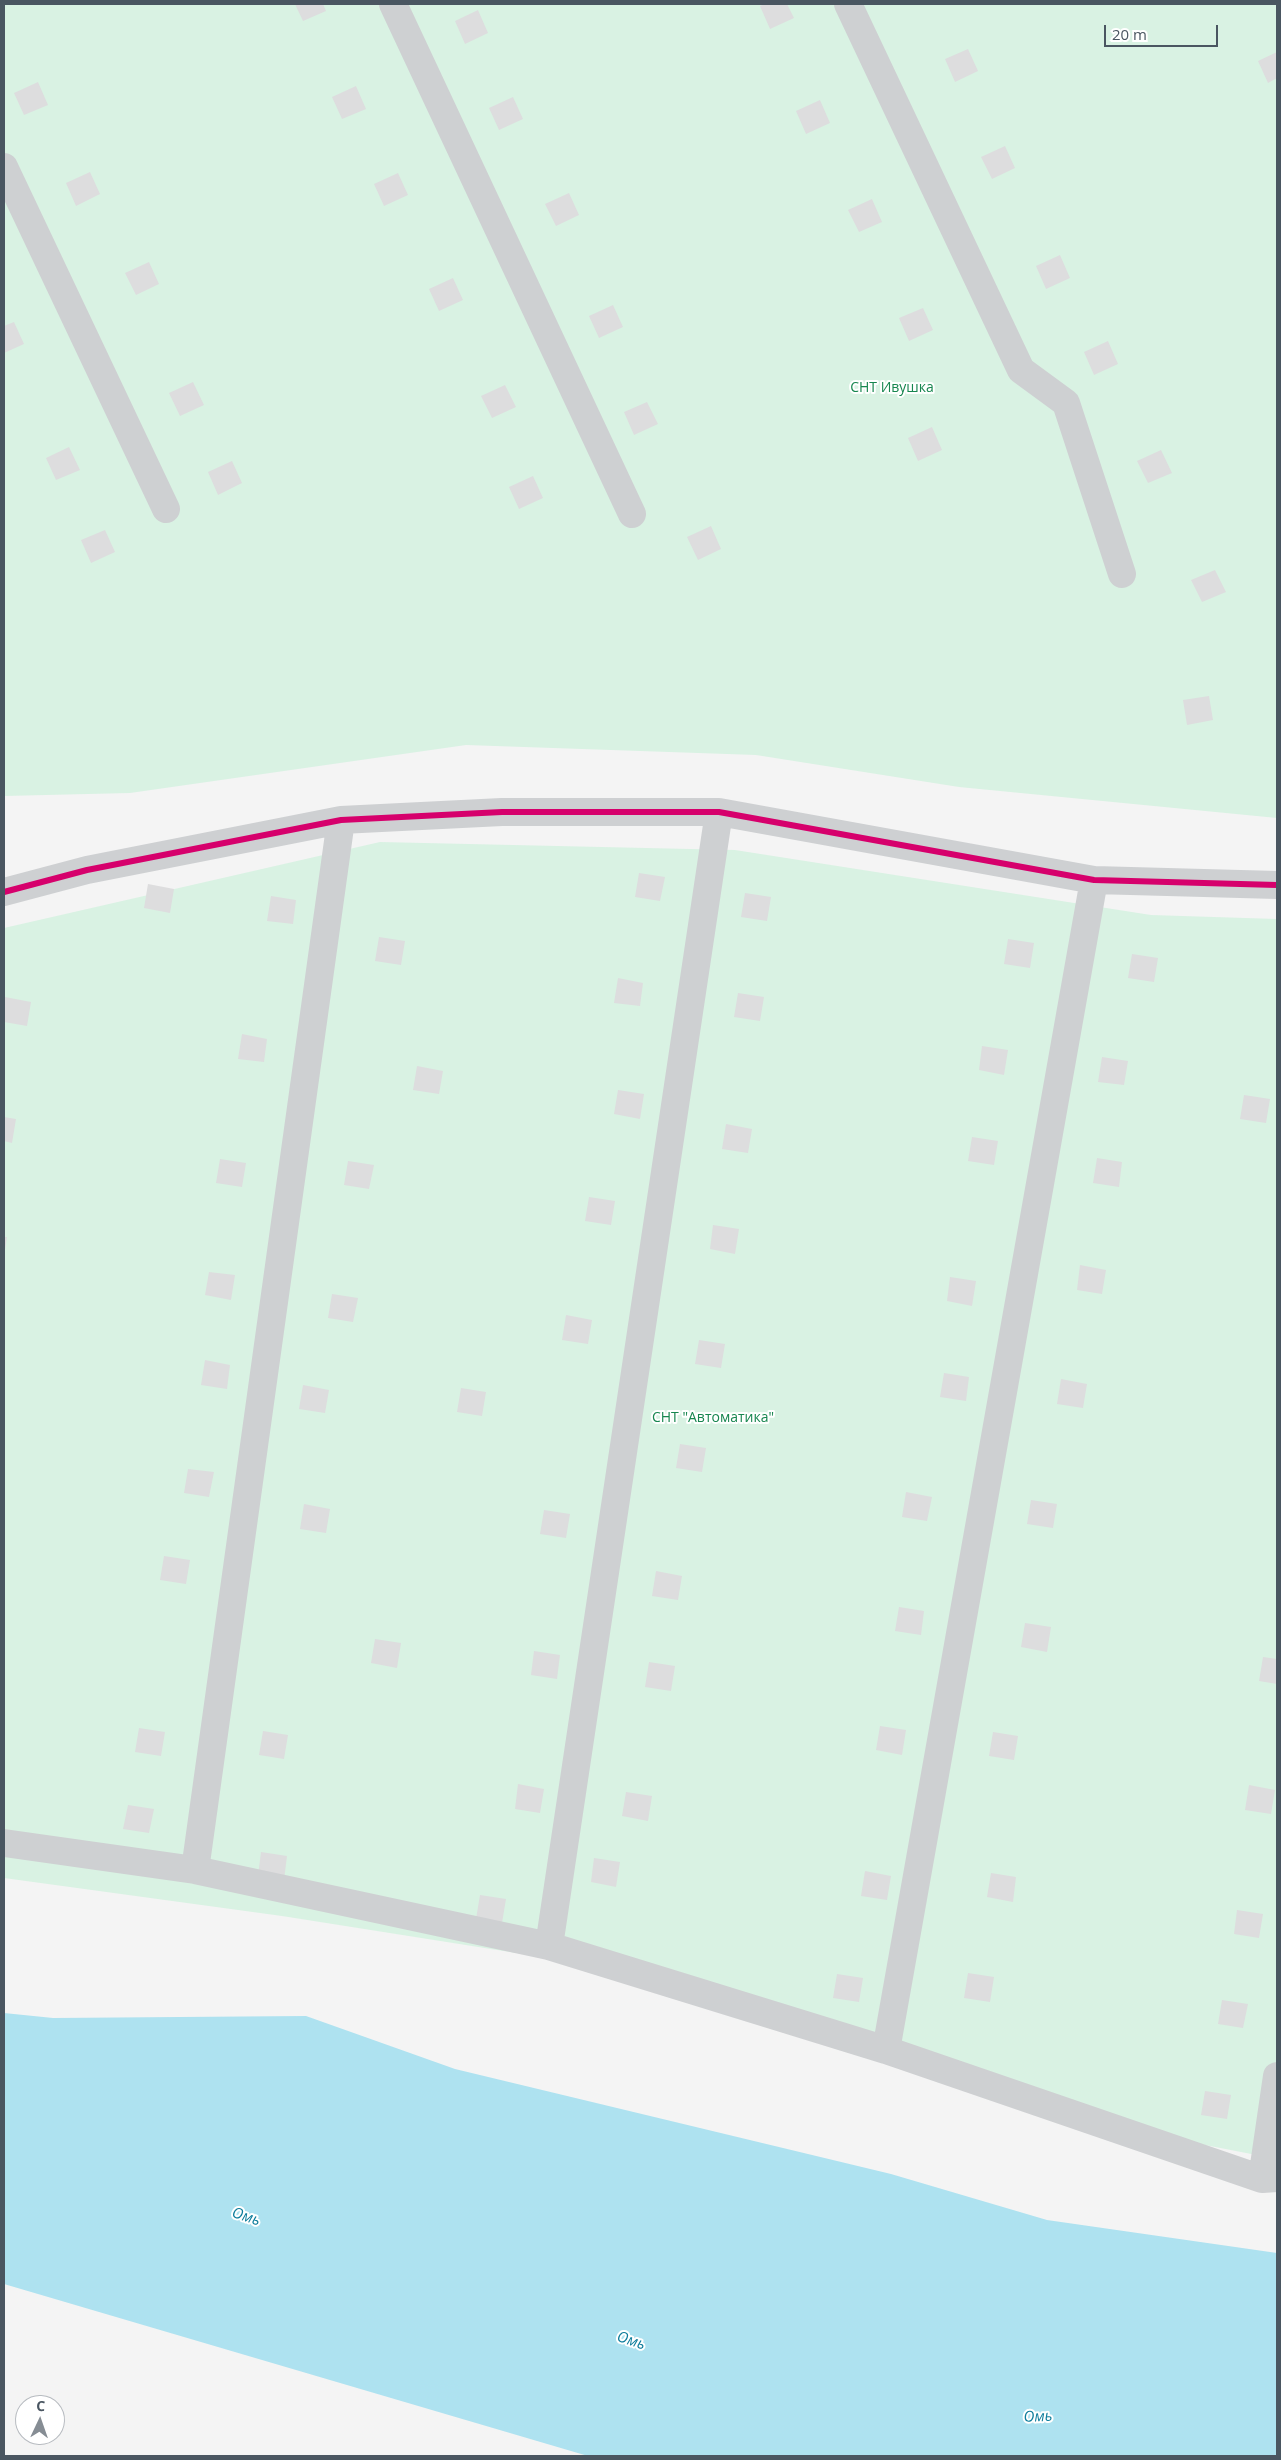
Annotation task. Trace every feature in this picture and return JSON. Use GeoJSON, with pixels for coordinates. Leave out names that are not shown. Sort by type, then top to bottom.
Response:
{"type":"FeatureCollection","features":[{"type":"Feature","properties":{"kind":"street"},"geometry":{"type":"LineString","coordinates":[[393,4],[632,514]]}},
{"type":"Feature","properties":{"kind":"street"},"geometry":{"type":"LineString","coordinates":[[848,4],[1022,370],[1066,403],[1122,574]]}},
{"type":"Feature","properties":{"kind":"street"},"geometry":{"type":"LineString","coordinates":[[4,167],[166,509]]}},
{"type":"Feature","properties":{"kind":"street"},"geometry":{"type":"LineString","coordinates":[[4,892],[87,870],[341,820],[502,812],[719,812],[1094,880],[1277,885]]}},
{"type":"Feature","properties":{"kind":"street"},"geometry":{"type":"LineString","coordinates":[[550,1946],[719,812]]}},
{"type":"Feature","properties":{"kind":"street"},"geometry":{"type":"LineString","coordinates":[[195,1870],[341,820]]}},
{"type":"Feature","properties":{"kind":"street"},"geometry":{"type":"LineString","coordinates":[[886,2050],[1094,880]]}},
{"type":"Feature","properties":{"kind":"street"},"geometry":{"type":"LineString","coordinates":[[4,1844],[195,1870],[550,1946],[886,2050],[1270,2179],[1277,2076]]}},
{"type":"Feature","properties":{"kind":"green space","name":"СНТ Ивушка"},"geometry":{"type":"Polygon","coordinates":[[[4,4],[1277,4],[1277,818],[959,787],[756,755],[466,745],[130,793],[4,796],[4,4]]]}},
{"type":"Feature","properties":{"kind":"green space","name":"СНТ \"Автоматика\""},"geometry":{"type":"Polygon","coordinates":[[[380,842],[735,850],[1151,915],[1277,919],[1277,2159],[1097,2124],[548,1958],[282,1916],[4,1878],[4,928],[380,842]]]}},
{"type":"Feature","properties":{"kind":"water","name":"Омь"},"geometry":{"type":"Polygon","coordinates":[[[4,2013],[53,2018],[306,2016],[455,2069],[891,2174],[1047,2220],[1277,2253],[1277,2456],[588,2456],[4,2284],[4,2013]]]}},
{"type":"Feature","properties":{"kind":"building"},"geometry":{"type":"Polygon","coordinates":[[[295,4],[323,4],[326,11],[303,21],[295,4]]]}},
{"type":"Feature","properties":{"kind":"building"},"geometry":{"type":"Polygon","coordinates":[[[765,4],[787,4],[794,18],[770,29],[760,6],[765,4]]]}},
{"type":"Feature","properties":{"kind":"building"},"geometry":{"type":"Polygon","coordinates":[[[478,10],[488,33],[465,44],[455,21],[478,10]]]}},
{"type":"Feature","properties":{"kind":"building"},"geometry":{"type":"Polygon","coordinates":[[[968,49],[978,71],[955,82],[945,59],[968,49]]]}},
{"type":"Feature","properties":{"kind":"building"},"geometry":{"type":"Polygon","coordinates":[[[1277,52],[1277,78],[1268,83],[1258,61],[1277,52]]]}},
{"type":"Feature","properties":{"kind":"building"},"geometry":{"type":"Polygon","coordinates":[[[38,82],[48,105],[24,115],[14,93],[38,82]]]}},
{"type":"Feature","properties":{"kind":"building"},"geometry":{"type":"Polygon","coordinates":[[[356,86],[366,109],[342,119],[332,97],[356,86]]]}},
{"type":"Feature","properties":{"kind":"building"},"geometry":{"type":"Polygon","coordinates":[[[513,97],[523,119],[499,130],[489,108],[513,97]]]}},
{"type":"Feature","properties":{"kind":"building"},"geometry":{"type":"Polygon","coordinates":[[[820,100],[830,123],[806,134],[796,111],[820,100]]]}},
{"type":"Feature","properties":{"kind":"building"},"geometry":{"type":"Polygon","coordinates":[[[1005,146],[1015,168],[992,179],[981,157],[1005,146]]]}},
{"type":"Feature","properties":{"kind":"building"},"geometry":{"type":"Polygon","coordinates":[[[90,172],[100,194],[76,206],[66,183],[90,172]]]}},
{"type":"Feature","properties":{"kind":"building"},"geometry":{"type":"Polygon","coordinates":[[[398,173],[408,195],[384,206],[374,184],[398,173]]]}},
{"type":"Feature","properties":{"kind":"building"},"geometry":{"type":"Polygon","coordinates":[[[569,193],[579,215],[556,226],[545,204],[569,193]]]}},
{"type":"Feature","properties":{"kind":"building"},"geometry":{"type":"Polygon","coordinates":[[[872,199],[882,222],[859,232],[848,210],[872,199]]]}},
{"type":"Feature","properties":{"kind":"building"},"geometry":{"type":"Polygon","coordinates":[[[1060,255],[1070,278],[1046,289],[1036,266],[1060,255]]]}},
{"type":"Feature","properties":{"kind":"building"},"geometry":{"type":"Polygon","coordinates":[[[149,262],[159,284],[136,295],[125,273],[149,262]]]}},
{"type":"Feature","properties":{"kind":"building"},"geometry":{"type":"Polygon","coordinates":[[[453,278],[463,300],[439,311],[429,289],[453,278]]]}},
{"type":"Feature","properties":{"kind":"building"},"geometry":{"type":"Polygon","coordinates":[[[613,305],[623,327],[599,338],[589,316],[613,305]]]}},
{"type":"Feature","properties":{"kind":"building"},"geometry":{"type":"Polygon","coordinates":[[[923,308],[933,330],[909,341],[899,318],[923,308]]]}},
{"type":"Feature","properties":{"kind":"building"},"geometry":{"type":"Polygon","coordinates":[[[14,322],[24,344],[4,353],[4,326],[14,322]]]}},
{"type":"Feature","properties":{"kind":"building"},"geometry":{"type":"Polygon","coordinates":[[[1108,341],[1118,364],[1094,375],[1084,352],[1108,341]]]}},
{"type":"Feature","properties":{"kind":"building"},"geometry":{"type":"Polygon","coordinates":[[[193,382],[204,405],[180,416],[169,393],[193,382]]]}},
{"type":"Feature","properties":{"kind":"building"},"geometry":{"type":"Polygon","coordinates":[[[505,385],[516,407],[492,418],[481,396],[505,385]]]}},
{"type":"Feature","properties":{"kind":"building"},"geometry":{"type":"Polygon","coordinates":[[[647,402],[658,424],[634,435],[624,412],[647,402]]]}},
{"type":"Feature","properties":{"kind":"building"},"geometry":{"type":"Polygon","coordinates":[[[932,427],[942,450],[918,461],[908,438],[932,427]]]}},
{"type":"Feature","properties":{"kind":"building"},"geometry":{"type":"Polygon","coordinates":[[[69,447],[80,470],[56,480],[46,458],[69,447]]]}},
{"type":"Feature","properties":{"kind":"building"},"geometry":{"type":"Polygon","coordinates":[[[1161,450],[1172,473],[1148,483],[1137,461],[1161,450]]]}},
{"type":"Feature","properties":{"kind":"building"},"geometry":{"type":"Polygon","coordinates":[[[232,461],[242,483],[218,495],[208,472],[232,461]]]}},
{"type":"Feature","properties":{"kind":"building"},"geometry":{"type":"Polygon","coordinates":[[[533,476],[543,498],[519,509],[509,487],[533,476]]]}},
{"type":"Feature","properties":{"kind":"building"},"geometry":{"type":"Polygon","coordinates":[[[711,526],[721,549],[698,560],[687,537],[711,526]]]}},
{"type":"Feature","properties":{"kind":"building"},"geometry":{"type":"Polygon","coordinates":[[[105,530],[115,552],[91,563],[81,540],[105,530]]]}},
{"type":"Feature","properties":{"kind":"building"},"geometry":{"type":"Polygon","coordinates":[[[1215,570],[1226,592],[1202,602],[1191,580],[1215,570]]]}},
{"type":"Feature","properties":{"kind":"building"},"geometry":{"type":"Polygon","coordinates":[[[1209,696],[1213,720],[1187,725],[1183,700],[1209,696]]]}},
{"type":"Feature","properties":{"kind":"building"},"geometry":{"type":"Polygon","coordinates":[[[639,873],[665,877],[660,901],[635,897],[639,873]]]}},
{"type":"Feature","properties":{"kind":"building"},"geometry":{"type":"Polygon","coordinates":[[[148,884],[174,889],[170,913],[144,908],[148,884]]]}},
{"type":"Feature","properties":{"kind":"building"},"geometry":{"type":"Polygon","coordinates":[[[745,893],[771,897],[767,921],[741,917],[745,893]]]}},
{"type":"Feature","properties":{"kind":"building"},"geometry":{"type":"Polygon","coordinates":[[[271,896],[296,900],[293,924],[267,921],[271,896]]]}},
{"type":"Feature","properties":{"kind":"building"},"geometry":{"type":"Polygon","coordinates":[[[379,937],[405,941],[401,965],[375,961],[379,937]]]}},
{"type":"Feature","properties":{"kind":"building"},"geometry":{"type":"Polygon","coordinates":[[[1008,939],[1034,943],[1030,968],[1004,964],[1008,939]]]}},
{"type":"Feature","properties":{"kind":"building"},"geometry":{"type":"Polygon","coordinates":[[[1132,954],[1158,958],[1154,982],[1128,978],[1132,954]]]}},
{"type":"Feature","properties":{"kind":"building"},"geometry":{"type":"Polygon","coordinates":[[[618,978],[643,983],[640,1006],[614,1003],[618,978]]]}},
{"type":"Feature","properties":{"kind":"building"},"geometry":{"type":"Polygon","coordinates":[[[738,993],[764,997],[760,1021],[734,1017],[738,993]]]}},
{"type":"Feature","properties":{"kind":"building"},"geometry":{"type":"Polygon","coordinates":[[[5,997],[31,1002],[27,1026],[4,1022],[5,997]]]}},
{"type":"Feature","properties":{"kind":"building"},"geometry":{"type":"Polygon","coordinates":[[[242,1034],[267,1039],[264,1062],[238,1059],[242,1034]]]}},
{"type":"Feature","properties":{"kind":"building"},"geometry":{"type":"Polygon","coordinates":[[[982,1046],[1008,1050],[1004,1075],[979,1070],[982,1046]]]}},
{"type":"Feature","properties":{"kind":"building"},"geometry":{"type":"Polygon","coordinates":[[[1102,1057],[1128,1061],[1124,1085],[1098,1082],[1102,1057]]]}},
{"type":"Feature","properties":{"kind":"building"},"geometry":{"type":"Polygon","coordinates":[[[417,1066],[443,1071],[439,1094],[413,1090],[417,1066]]]}},
{"type":"Feature","properties":{"kind":"building"},"geometry":{"type":"Polygon","coordinates":[[[618,1090],[644,1094],[640,1119],[614,1114],[618,1090]]]}},
{"type":"Feature","properties":{"kind":"building"},"geometry":{"type":"Polygon","coordinates":[[[1244,1095],[1270,1099],[1266,1123],[1240,1119],[1244,1095]]]}},
{"type":"Feature","properties":{"kind":"building"},"geometry":{"type":"Polygon","coordinates":[[[4,1117],[16,1119],[12,1143],[4,1141],[4,1117]]]}},
{"type":"Feature","properties":{"kind":"building"},"geometry":{"type":"Polygon","coordinates":[[[726,1124],[752,1129],[748,1153],[722,1149],[726,1124]]]}},
{"type":"Feature","properties":{"kind":"building"},"geometry":{"type":"Polygon","coordinates":[[[972,1137],[998,1141],[994,1165],[968,1161],[972,1137]]]}},
{"type":"Feature","properties":{"kind":"building"},"geometry":{"type":"Polygon","coordinates":[[[1097,1158],[1122,1162],[1119,1187],[1093,1183],[1097,1158]]]}},
{"type":"Feature","properties":{"kind":"building"},"geometry":{"type":"Polygon","coordinates":[[[220,1159],[246,1163],[242,1187],[216,1183],[220,1159]]]}},
{"type":"Feature","properties":{"kind":"building"},"geometry":{"type":"Polygon","coordinates":[[[348,1161],[374,1165],[369,1189],[344,1185],[348,1161]]]}},
{"type":"Feature","properties":{"kind":"building"},"geometry":{"type":"Polygon","coordinates":[[[589,1197],[615,1201],[611,1225],[585,1221],[589,1197]]]}},
{"type":"Feature","properties":{"kind":"building"},"geometry":{"type":"Polygon","coordinates":[[[713,1225],[739,1229],[735,1254],[710,1249],[713,1225]]]}},
{"type":"Feature","properties":{"kind":"building"},"geometry":{"type":"Polygon","coordinates":[[[4,1237],[7,1237],[5,1250],[4,1250],[4,1237]]]}},
{"type":"Feature","properties":{"kind":"building"},"geometry":{"type":"Polygon","coordinates":[[[1080,1265],[1106,1270],[1102,1294],[1077,1290],[1080,1265]]]}},
{"type":"Feature","properties":{"kind":"building"},"geometry":{"type":"Polygon","coordinates":[[[209,1272],[235,1275],[231,1300],[205,1295],[209,1272]]]}},
{"type":"Feature","properties":{"kind":"building"},"geometry":{"type":"Polygon","coordinates":[[[950,1277],[976,1281],[972,1306],[947,1301],[950,1277]]]}},
{"type":"Feature","properties":{"kind":"building"},"geometry":{"type":"Polygon","coordinates":[[[332,1294],[358,1298],[353,1322],[328,1318],[332,1294]]]}},
{"type":"Feature","properties":{"kind":"building"},"geometry":{"type":"Polygon","coordinates":[[[566,1315],[592,1320],[588,1344],[562,1340],[566,1315]]]}},
{"type":"Feature","properties":{"kind":"building"},"geometry":{"type":"Polygon","coordinates":[[[699,1340],[725,1344],[721,1368],[695,1364],[699,1340]]]}},
{"type":"Feature","properties":{"kind":"building"},"geometry":{"type":"Polygon","coordinates":[[[205,1360],[230,1365],[227,1389],[201,1385],[205,1360]]]}},
{"type":"Feature","properties":{"kind":"building"},"geometry":{"type":"Polygon","coordinates":[[[944,1373],[969,1377],[966,1401],[940,1397],[944,1373]]]}},
{"type":"Feature","properties":{"kind":"building"},"geometry":{"type":"Polygon","coordinates":[[[1061,1379],[1087,1384],[1083,1408],[1057,1404],[1061,1379]]]}},
{"type":"Feature","properties":{"kind":"building"},"geometry":{"type":"Polygon","coordinates":[[[303,1385],[329,1390],[325,1413],[299,1409],[303,1385]]]}},
{"type":"Feature","properties":{"kind":"building"},"geometry":{"type":"Polygon","coordinates":[[[461,1388],[486,1392],[482,1416],[457,1412],[461,1388]]]}},
{"type":"Feature","properties":{"kind":"building"},"geometry":{"type":"Polygon","coordinates":[[[680,1444],[706,1448],[702,1472],[676,1468],[680,1444]]]}},
{"type":"Feature","properties":{"kind":"building"},"geometry":{"type":"Polygon","coordinates":[[[188,1469],[214,1472],[209,1497],[184,1493],[188,1469]]]}},
{"type":"Feature","properties":{"kind":"building"},"geometry":{"type":"Polygon","coordinates":[[[906,1492],[932,1497],[927,1521],[902,1517],[906,1492]]]}},
{"type":"Feature","properties":{"kind":"building"},"geometry":{"type":"Polygon","coordinates":[[[1031,1500],[1057,1504],[1053,1528],[1027,1524],[1031,1500]]]}},
{"type":"Feature","properties":{"kind":"building"},"geometry":{"type":"Polygon","coordinates":[[[304,1504],[330,1509],[326,1533],[300,1529],[304,1504]]]}},
{"type":"Feature","properties":{"kind":"building"},"geometry":{"type":"Polygon","coordinates":[[[544,1510],[570,1514],[566,1538],[540,1534],[544,1510]]]}},
{"type":"Feature","properties":{"kind":"building"},"geometry":{"type":"Polygon","coordinates":[[[164,1556],[190,1560],[186,1584],[160,1580],[164,1556]]]}},
{"type":"Feature","properties":{"kind":"building"},"geometry":{"type":"Polygon","coordinates":[[[656,1571],[682,1576],[678,1600],[652,1596],[656,1571]]]}},
{"type":"Feature","properties":{"kind":"building"},"geometry":{"type":"Polygon","coordinates":[[[899,1607],[924,1611],[921,1635],[895,1631],[899,1607]]]}},
{"type":"Feature","properties":{"kind":"building"},"geometry":{"type":"Polygon","coordinates":[[[1025,1623],[1051,1627],[1047,1652],[1021,1647],[1025,1623]]]}},
{"type":"Feature","properties":{"kind":"building"},"geometry":{"type":"Polygon","coordinates":[[[375,1639],[401,1643],[397,1668],[371,1663],[375,1639]]]}},
{"type":"Feature","properties":{"kind":"building"},"geometry":{"type":"Polygon","coordinates":[[[534,1651],[560,1655],[557,1679],[531,1675],[534,1651]]]}},
{"type":"Feature","properties":{"kind":"building"},"geometry":{"type":"Polygon","coordinates":[[[1263,1657],[1277,1659],[1277,1684],[1259,1681],[1263,1657]]]}},
{"type":"Feature","properties":{"kind":"building"},"geometry":{"type":"Polygon","coordinates":[[[649,1662],[675,1666],[671,1691],[645,1687],[649,1662]]]}},
{"type":"Feature","properties":{"kind":"building"},"geometry":{"type":"Polygon","coordinates":[[[880,1726],[906,1730],[902,1755],[876,1750],[880,1726]]]}},
{"type":"Feature","properties":{"kind":"building"},"geometry":{"type":"Polygon","coordinates":[[[139,1728],[165,1732],[161,1756],[135,1752],[139,1728]]]}},
{"type":"Feature","properties":{"kind":"building"},"geometry":{"type":"Polygon","coordinates":[[[263,1731],[288,1735],[284,1759],[259,1755],[263,1731]]]}},
{"type":"Feature","properties":{"kind":"building"},"geometry":{"type":"Polygon","coordinates":[[[993,1732],[1018,1736],[1014,1760],[989,1756],[993,1732]]]}},
{"type":"Feature","properties":{"kind":"building"},"geometry":{"type":"Polygon","coordinates":[[[518,1784],[544,1789],[540,1813],[515,1809],[518,1784]]]}},
{"type":"Feature","properties":{"kind":"building"},"geometry":{"type":"Polygon","coordinates":[[[1249,1785],[1275,1790],[1271,1814],[1245,1810],[1249,1785]]]}},
{"type":"Feature","properties":{"kind":"building"},"geometry":{"type":"Polygon","coordinates":[[[626,1792],[652,1796],[648,1821],[622,1816],[626,1792]]]}},
{"type":"Feature","properties":{"kind":"building"},"geometry":{"type":"Polygon","coordinates":[[[128,1805],[154,1809],[149,1833],[123,1829],[128,1805]]]}},
{"type":"Feature","properties":{"kind":"building"},"geometry":{"type":"Polygon","coordinates":[[[261,1852],[287,1856],[284,1880],[258,1876],[261,1852]]]}},
{"type":"Feature","properties":{"kind":"building"},"geometry":{"type":"Polygon","coordinates":[[[594,1858],[620,1862],[616,1887],[591,1882],[594,1858]]]}},
{"type":"Feature","properties":{"kind":"building"},"geometry":{"type":"Polygon","coordinates":[[[865,1871],[891,1876],[887,1900],[861,1896],[865,1871]]]}},
{"type":"Feature","properties":{"kind":"building"},"geometry":{"type":"Polygon","coordinates":[[[991,1873],[1016,1877],[1013,1902],[987,1897],[991,1873]]]}},
{"type":"Feature","properties":{"kind":"building"},"geometry":{"type":"Polygon","coordinates":[[[480,1895],[506,1899],[502,1923],[476,1919],[480,1895]]]}},
{"type":"Feature","properties":{"kind":"building"},"geometry":{"type":"Polygon","coordinates":[[[1237,1910],[1263,1914],[1259,1938],[1234,1934],[1237,1910]]]}},
{"type":"Feature","properties":{"kind":"building"},"geometry":{"type":"Polygon","coordinates":[[[968,1973],[994,1977],[990,2002],[964,1998],[968,1973]]]}},
{"type":"Feature","properties":{"kind":"building"},"geometry":{"type":"Polygon","coordinates":[[[837,1974],[863,1978],[859,2002],[833,1998],[837,1974]]]}},
{"type":"Feature","properties":{"kind":"building"},"geometry":{"type":"Polygon","coordinates":[[[1222,2000],[1248,2004],[1243,2028],[1218,2024],[1222,2000]]]}},
{"type":"Feature","properties":{"kind":"building"},"geometry":{"type":"Polygon","coordinates":[[[1205,2091],[1231,2095],[1227,2119],[1201,2115],[1205,2091]]]}},
{"type":"Feature","properties":{"kind":"cycle path"},"geometry":{"type":"LineString","coordinates":[[4,892],[87,870],[341,820],[502,812],[719,812],[1094,880],[1277,885]]}}]}
